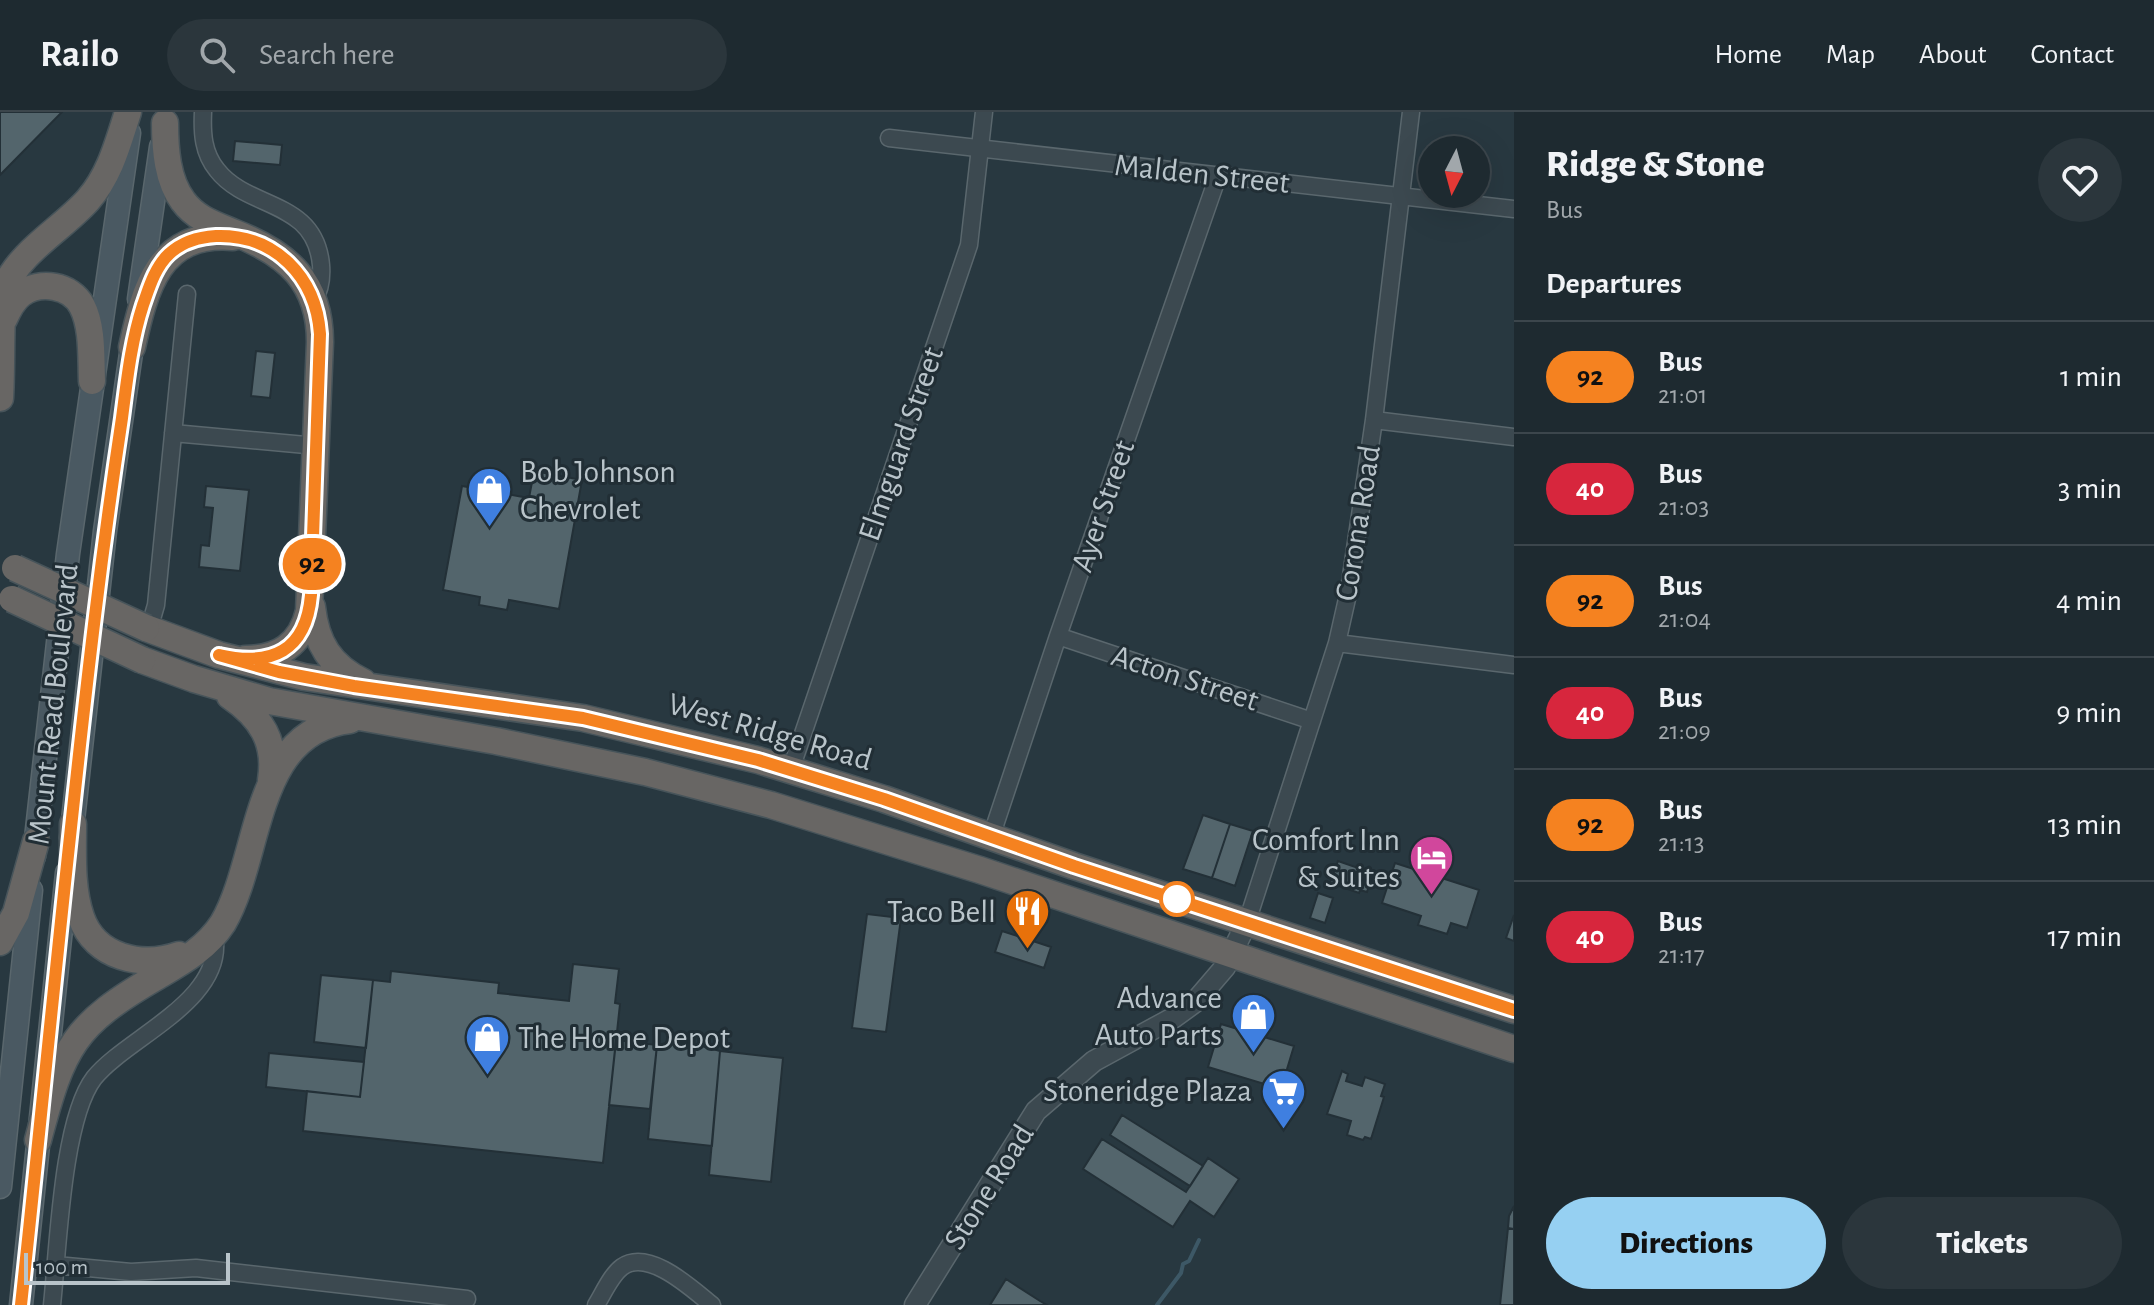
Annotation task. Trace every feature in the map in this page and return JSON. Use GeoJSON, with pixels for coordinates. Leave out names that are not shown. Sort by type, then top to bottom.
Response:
{"type":"FeatureCollection","features":[{"type":"Feature","properties":{"kind":"highway"},"geometry":{"type":"LineString","coordinates":[[0,398],[1,304],[10,279],[31,252],[81,207],[99,186],[130,112]]}},
{"type":"Feature","properties":{"kind":"highway"},"geometry":{"type":"LineString","coordinates":[[166,118],[170,173],[182,201],[203,220],[256,241],[288,261],[314,300],[320,334],[308,619],[301,632],[283,651],[255,659],[219,655]]}},
{"type":"Feature","properties":{"kind":"highway"},"geometry":{"type":"LineString","coordinates":[[132,347],[149,290],[170,253],[188,241],[202,237],[228,236],[256,241]]}},
{"type":"Feature","properties":{"kind":"highway"},"geometry":{"type":"LineString","coordinates":[[1,335],[5,316],[22,293],[47,286],[65,290],[79,301],[86,316],[92,381]]}},
{"type":"Feature","properties":{"kind":"highway","name":"West Ridge Road"},"geometry":{"type":"LineString","coordinates":[[5,562],[148,629],[219,655],[304,677],[507,705],[624,726],[791,769],[1514,1010]]}},
{"type":"Feature","properties":{"kind":"highway"},"geometry":{"type":"LineString","coordinates":[[311,595],[315,631],[324,651],[346,673],[385,690]]}},
{"type":"Feature","properties":{"kind":"highway"},"geometry":{"type":"LineString","coordinates":[[6,597],[142,660],[194,679],[282,704],[576,757],[733,794],[980,870],[1514,1049]]}},
{"type":"Feature","properties":{"kind":"highway"},"geometry":{"type":"LineString","coordinates":[[194,679],[238,702],[263,726],[273,756],[268,795]]}},
{"type":"Feature","properties":{"kind":"highway"},"geometry":{"type":"LineString","coordinates":[[38,1140],[58,1074],[79,1033],[114,1001],[190,957],[214,935],[232,903],[282,761],[306,735],[332,723],[369,720]]}},
{"type":"Feature","properties":{"kind":"highway"},"geometry":{"type":"LineString","coordinates":[[404,725],[464,721],[524,726],[581,736],[602,735],[624,726]]}},
{"type":"Feature","properties":{"kind":"highway"},"geometry":{"type":"LineString","coordinates":[[73,824],[74,873],[81,917],[102,946],[130,959],[153,961],[184,953],[214,935]]}},
{"type":"Feature","properties":{"kind":"highway"},"geometry":{"type":"LineString","coordinates":[[0,942],[16,913],[36,841]]}},
{"type":"Feature","properties":{"kind":"main road","name":"Mount Read Boulevard"},"geometry":{"type":"LineString","coordinates":[[0,1187],[63,594],[130,112]]}},
{"type":"Feature","properties":{"kind":"main road","name":"Mount Read Boulevard"},"geometry":{"type":"LineString","coordinates":[[21,1305],[105,531],[166,118]]}},
{"type":"Feature","properties":{"kind":"street"},"geometry":{"type":"LineString","coordinates":[[203,112],[204,146],[213,165],[227,181],[286,210],[312,235],[322,271],[320,290],[314,300]]}},
{"type":"Feature","properties":{"kind":"street","name":"Elmguard Street"},"geometry":{"type":"LineString","coordinates":[[791,769],[969,245],[984,112]]}},
{"type":"Feature","properties":{"kind":"street","name":"Corona Road"},"geometry":{"type":"LineString","coordinates":[[1247,922],[1337,643],[1358,536],[1411,112]]}},
{"type":"Feature","properties":{"kind":"street","name":"Malden Street"},"geometry":{"type":"LineString","coordinates":[[889,138],[1514,209]]}},
{"type":"Feature","properties":{"kind":"street","name":"Ayer Street"},"geometry":{"type":"LineString","coordinates":[[991,837],[1218,176]]}},
{"type":"Feature","properties":{"kind":"street"},"geometry":{"type":"LineString","coordinates":[[148,629],[156,605],[187,294]]}},
{"type":"Feature","properties":{"kind":"street"},"geometry":{"type":"LineString","coordinates":[[1374,420],[1514,437]]}},
{"type":"Feature","properties":{"kind":"street"},"geometry":{"type":"LineString","coordinates":[[173,433],[317,446]]}},
{"type":"Feature","properties":{"kind":"street","name":"Acton Street"},"geometry":{"type":"LineString","coordinates":[[1058,636],[1312,721]]}},
{"type":"Feature","properties":{"kind":"street"},"geometry":{"type":"LineString","coordinates":[[1337,643],[1514,665]]}},
{"type":"Feature","properties":{"kind":"street","name":"Stone Road"},"geometry":{"type":"LineString","coordinates":[[915,1305],[1036,1111],[1094,1061],[1186,1010],[1213,982],[1231,956],[1247,922]]}},
{"type":"Feature","properties":{"kind":"street"},"geometry":{"type":"LineString","coordinates":[[52,1305],[68,1160],[76,1121],[87,1090],[95,1076],[118,1055],[175,1014],[195,991],[215,955],[214,935]]}},
{"type":"Feature","properties":{"kind":"street"},"geometry":{"type":"LineString","coordinates":[[596,1305],[620,1268],[631,1264],[666,1268],[712,1305]]}},
{"type":"Feature","properties":{"kind":"street"},"geometry":{"type":"LineString","coordinates":[[56,1265],[131,1272],[196,1268],[467,1299]]}},
{"type":"Feature","properties":{"kind":"building"},"geometry":{"type":"Polygon","coordinates":[[[0,112],[62,112],[0,175],[0,112]]]}},
{"type":"Feature","properties":{"kind":"building"},"geometry":{"type":"Polygon","coordinates":[[[235,141],[282,145],[280,165],[233,161],[235,141]]]}},
{"type":"Feature","properties":{"kind":"building"},"geometry":{"type":"Polygon","coordinates":[[[256,351],[275,353],[270,398],[251,396],[256,351]]]}},
{"type":"Feature","properties":{"kind":"building"},"geometry":{"type":"Polygon","coordinates":[[[534,471],[582,480],[559,609],[509,600],[507,610],[479,605],[480,597],[443,590],[462,486],[529,498],[534,471]]]}},
{"type":"Feature","properties":{"kind":"building"},"geometry":{"type":"Polygon","coordinates":[[[206,486],[249,490],[240,571],[199,567],[201,545],[209,546],[213,508],[204,507],[206,486]]]}},
{"type":"Feature","properties":{"kind":"building"},"geometry":{"type":"Polygon","coordinates":[[[1203,815],[1230,824],[1212,878],[1183,869],[1203,815]]]}},
{"type":"Feature","properties":{"kind":"building"},"geometry":{"type":"Polygon","coordinates":[[[1230,824],[1253,831],[1235,886],[1212,878],[1230,824]]]}},
{"type":"Feature","properties":{"kind":"building"},"geometry":{"type":"Polygon","coordinates":[[[1338,861],[1367,871],[1366,874],[1372,876],[1367,892],[1360,890],[1359,893],[1330,883],[1338,861]]]}},
{"type":"Feature","properties":{"kind":"building","name":"Comfort Inn & Suites"},"geometry":{"type":"Polygon","coordinates":[[[1395,863],[1479,890],[1467,928],[1451,923],[1447,934],[1418,925],[1421,916],[1382,903],[1395,863]]]}},
{"type":"Feature","properties":{"kind":"building"},"geometry":{"type":"Polygon","coordinates":[[[1318,893],[1333,898],[1325,923],[1310,918],[1318,893]]]}},
{"type":"Feature","properties":{"kind":"building"},"geometry":{"type":"Polygon","coordinates":[[[867,914],[901,918],[886,1032],[852,1028],[867,914]]]}},
{"type":"Feature","properties":{"kind":"building"},"geometry":{"type":"Polygon","coordinates":[[[1514,915],[1514,941],[1506,938],[1514,915]]]}},
{"type":"Feature","properties":{"kind":"building"},"geometry":{"type":"Polygon","coordinates":[[[1002,931],[1051,947],[1044,968],[995,952],[1002,931]]]}},
{"type":"Feature","properties":{"kind":"building","name":"The Home Depot"},"geometry":{"type":"Polygon","coordinates":[[[573,964],[619,969],[615,1003],[620,1004],[603,1163],[303,1131],[307,1091],[360,1097],[373,980],[390,982],[391,971],[499,983],[498,993],[569,1001],[573,964]]]}},
{"type":"Feature","properties":{"kind":"building"},"geometry":{"type":"Polygon","coordinates":[[[321,975],[373,980],[366,1048],[314,1042],[321,975]]]}},
{"type":"Feature","properties":{"kind":"building"},"geometry":{"type":"Polygon","coordinates":[[[1221,1024],[1294,1046],[1281,1089],[1208,1067],[1221,1024]]]}},
{"type":"Feature","properties":{"kind":"building"},"geometry":{"type":"Polygon","coordinates":[[[616,1040],[657,1045],[650,1109],[609,1105],[616,1040]]]}},
{"type":"Feature","properties":{"kind":"building"},"geometry":{"type":"Polygon","coordinates":[[[684,1041],[720,1051],[712,1146],[648,1139],[657,1045],[684,1041]]]}},
{"type":"Feature","properties":{"kind":"building"},"geometry":{"type":"Polygon","coordinates":[[[720,1051],[783,1058],[771,1182],[709,1175],[720,1051]]]}},
{"type":"Feature","properties":{"kind":"building"},"geometry":{"type":"Polygon","coordinates":[[[269,1053],[364,1062],[360,1097],[266,1087],[269,1053]]]}},
{"type":"Feature","properties":{"kind":"building"},"geometry":{"type":"Polygon","coordinates":[[[1342,1071],[1348,1074],[1346,1081],[1362,1086],[1365,1077],[1385,1084],[1371,1139],[1347,1135],[1351,1121],[1327,1114],[1342,1071]]]}},
{"type":"Feature","properties":{"kind":"building"},"geometry":{"type":"Polygon","coordinates":[[[1122,1115],[1203,1166],[1190,1186],[1110,1135],[1122,1115]]]}},
{"type":"Feature","properties":{"kind":"building"},"geometry":{"type":"Polygon","coordinates":[[[1102,1139],[1186,1192],[1208,1158],[1239,1179],[1214,1217],[1190,1201],[1173,1227],[1083,1169],[1102,1139]]]}},
{"type":"Feature","properties":{"kind":"building"},"geometry":{"type":"Polygon","coordinates":[[[1514,1206],[1514,1229],[1508,1228],[1514,1206]]]}},
{"type":"Feature","properties":{"kind":"building"},"geometry":{"type":"Polygon","coordinates":[[[1508,1228],[1514,1229],[1514,1305],[1500,1305],[1508,1228]]]}},
{"type":"Feature","properties":{"kind":"building"},"geometry":{"type":"Polygon","coordinates":[[[1006,1279],[1040,1301],[1047,1305],[990,1305],[1006,1279]]]}},
{"type":"Feature","properties":{"kind":"waterway"},"geometry":{"type":"LineString","coordinates":[[1157,1305],[1181,1273],[1183,1264],[1189,1261],[1199,1240]]}},
{"type":"Feature","properties":{"kind":"bus line","name":"92"},"geometry":{"type":"LineString","coordinates":[[21,1305],[89,658],[132,347],[144,303],[164,259],[181,245],[202,237],[228,236],[256,241],[282,256],[299,274],[311,294],[320,334],[308,619],[298,638],[277,654],[246,659],[219,655],[279,672],[354,686],[481,702],[624,726],[791,769],[1074,866],[1514,1010]]}},
{"type":"Feature","properties":{"kind":"place","name":"Bob Johnson Chevrolet"},"geometry":{"type":"Point","coordinates":[489,529]}},
{"type":"Feature","properties":{"kind":"place","name":"Comfort Inn & Suites"},"geometry":{"type":"Point","coordinates":[1431,897]}},
{"type":"Feature","properties":{"kind":"place","name":"Taco Bell"},"geometry":{"type":"Point","coordinates":[1027,951]}},
{"type":"Feature","properties":{"kind":"place","name":"Advance Auto Parts"},"geometry":{"type":"Point","coordinates":[1253,1055]}},
{"type":"Feature","properties":{"kind":"place","name":"The Home Depot"},"geometry":{"type":"Point","coordinates":[487,1077]}},
{"type":"Feature","properties":{"kind":"place","name":"Stoneridge Plaza"},"geometry":{"type":"Point","coordinates":[1283,1130]}}]}
